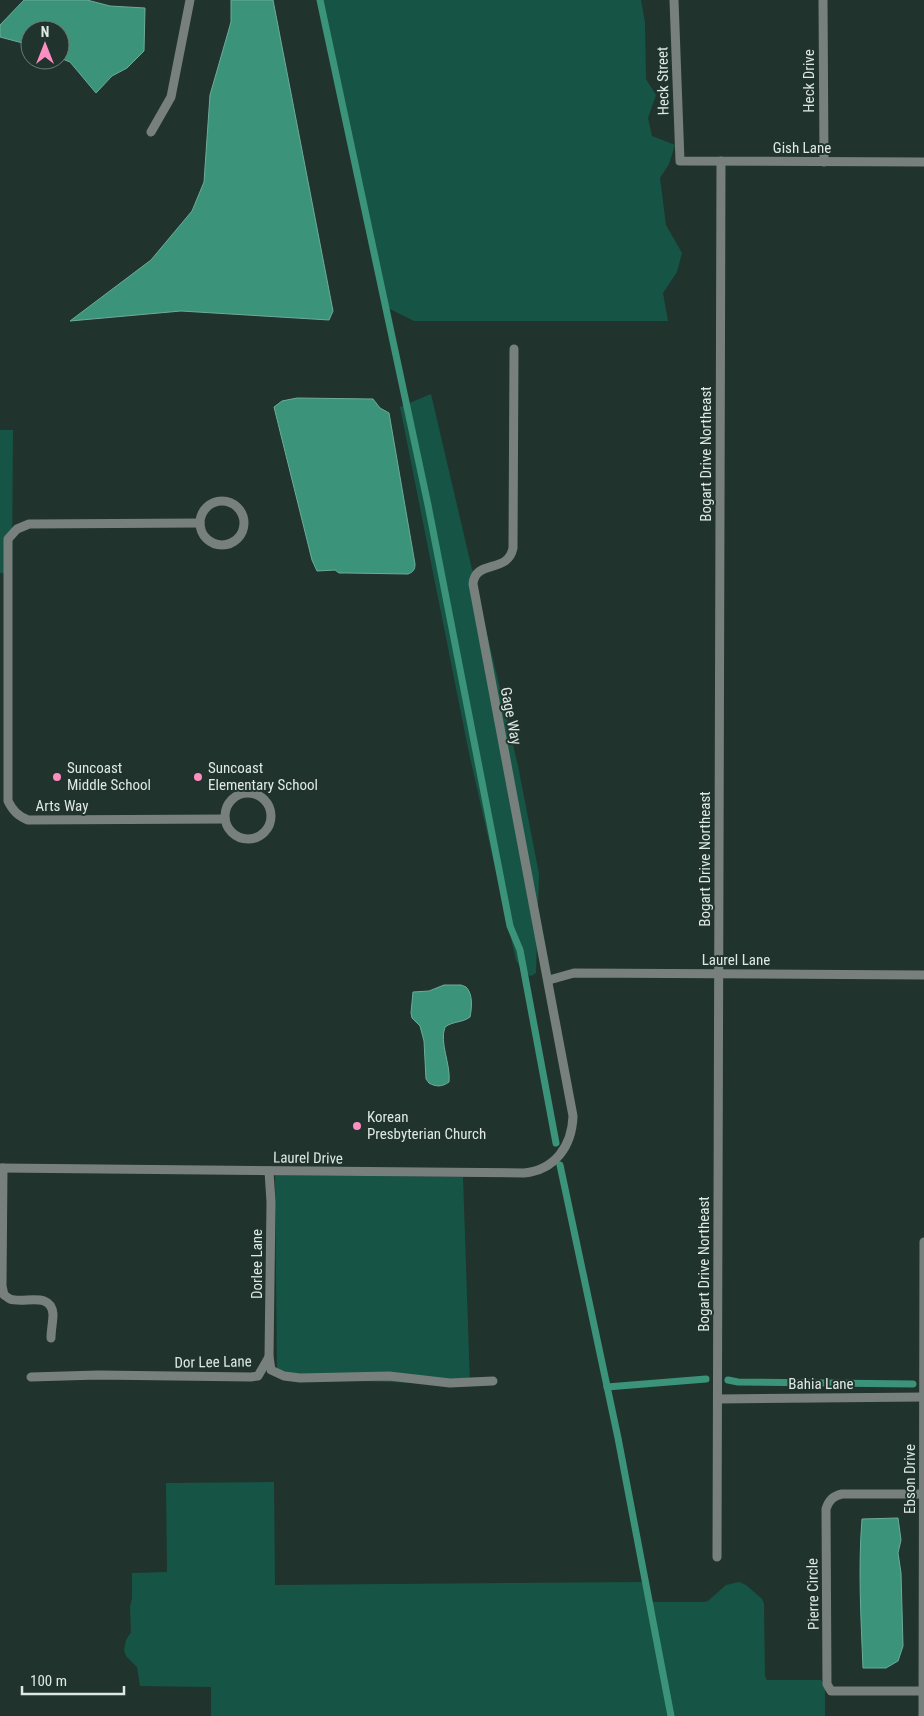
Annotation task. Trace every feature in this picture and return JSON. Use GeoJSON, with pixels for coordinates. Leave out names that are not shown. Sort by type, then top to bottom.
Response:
{"type":"FeatureCollection","features":[{"type":"Feature","properties":{"kind":"street"},"geometry":{"type":"LineString","coordinates":[[151,132],[171,98],[190,0]]}},
{"type":"Feature","properties":{"kind":"street","name":"Heck Street"},"geometry":{"type":"LineString","coordinates":[[674,0],[680,161]]}},
{"type":"Feature","properties":{"kind":"street","name":"Heck Drive"},"geometry":{"type":"LineString","coordinates":[[823,0],[824,162]]}},
{"type":"Feature","properties":{"kind":"street","name":"Gish Lane"},"geometry":{"type":"LineString","coordinates":[[680,161],[924,162]]}},
{"type":"Feature","properties":{"kind":"street","name":"Bogart Drive Northeast"},"geometry":{"type":"LineString","coordinates":[[717,1556],[721,161]]}},
{"type":"Feature","properties":{"kind":"street","name":"Gage Way"},"geometry":{"type":"LineString","coordinates":[[514,349],[512,555],[507,561],[479,570],[474,576],[473,584],[572,1108]]}},
{"type":"Feature","properties":{"kind":"street"},"geometry":{"type":"LineString","coordinates":[[221,501],[235,504],[240,509],[245,522],[237,541],[223,546],[209,542],[201,530],[200,523],[204,510],[208,505],[221,501]]}},
{"type":"Feature","properties":{"kind":"street","name":"Arts Way"},"geometry":{"type":"LineString","coordinates":[[200,523],[28,524],[16,529],[8,540],[4,688],[8,743],[8,801],[19,817],[28,820],[225,819]]}},
{"type":"Feature","properties":{"kind":"street"},"geometry":{"type":"LineString","coordinates":[[245,794],[259,797],[265,801],[270,814],[270,822],[267,829],[261,835],[246,839],[232,833],[227,827],[225,819],[225,812],[232,800],[245,794]]}},
{"type":"Feature","properties":{"kind":"street","name":"Laurel Lane"},"geometry":{"type":"LineString","coordinates":[[549,980],[574,973],[924,975]]}},
{"type":"Feature","properties":{"kind":"street","name":"Laurel Drive"},"geometry":{"type":"LineString","coordinates":[[2,1168],[531,1173],[549,1166],[566,1147],[573,1124],[572,1108]]}},
{"type":"Feature","properties":{"kind":"street"},"geometry":{"type":"LineString","coordinates":[[2,1168],[2,1286],[4,1295],[10,1300],[34,1299],[43,1300],[49,1304],[53,1313],[51,1338]]}},
{"type":"Feature","properties":{"kind":"street","name":"Dorlee Lane"},"geometry":{"type":"LineString","coordinates":[[268,1171],[271,1202],[269,1357]]}},
{"type":"Feature","properties":{"kind":"street","name":"Ebson Drive"},"geometry":{"type":"LineString","coordinates":[[923,1716],[924,1242]]}},
{"type":"Feature","properties":{"kind":"street","name":"Dor Lee Lane"},"geometry":{"type":"LineString","coordinates":[[31,1377],[98,1375],[251,1378],[258,1376],[269,1357]]}},
{"type":"Feature","properties":{"kind":"street","name":"Dor Lee Lane"},"geometry":{"type":"LineString","coordinates":[[269,1357],[271,1370],[284,1376],[300,1378],[389,1376],[450,1383],[493,1381]]}},
{"type":"Feature","properties":{"kind":"street","name":"Bahia Lane"},"geometry":{"type":"LineString","coordinates":[[718,1399],[924,1397]]}},
{"type":"Feature","properties":{"kind":"street","name":"Pierre Circle"},"geometry":{"type":"LineString","coordinates":[[923,1494],[842,1494],[834,1496],[828,1501],[826,1509],[827,1684],[831,1691],[923,1691]]}},
{"type":"Feature","properties":{"kind":"shaded area"},"geometry":{"type":"Polygon","coordinates":[[[24,0],[87,0],[110,6],[145,8],[144,51],[127,68],[112,76],[96,93],[70,62],[70,20],[20,20],[20,42],[0,37],[0,25],[24,0]]]}},
{"type":"Feature","properties":{"kind":"shaded area"},"geometry":{"type":"Polygon","coordinates":[[[231,0],[273,0],[333,311],[329,320],[181,311],[70,321],[151,260],[192,211],[204,182],[210,95],[231,22],[231,0]]]}},
{"type":"Feature","properties":{"kind":"shaded area"},"geometry":{"type":"Polygon","coordinates":[[[322,0],[641,0],[645,23],[646,79],[656,95],[648,118],[652,136],[675,145],[669,164],[660,178],[666,225],[682,253],[677,272],[663,293],[668,321],[414,321],[386,307],[322,0]]]}},
{"type":"Feature","properties":{"kind":"shaded area"},"geometry":{"type":"Polygon","coordinates":[[[431,394],[518,766],[539,874],[536,973],[531,976],[523,972],[516,960],[469,753],[400,407],[431,394]]]}},
{"type":"Feature","properties":{"kind":"shaded area"},"geometry":{"type":"Polygon","coordinates":[[[297,398],[373,399],[380,408],[389,413],[415,564],[414,569],[408,574],[339,573],[335,570],[317,571],[312,560],[274,407],[282,401],[297,398]]]}},
{"type":"Feature","properties":{"kind":"shaded area"},"geometry":{"type":"Polygon","coordinates":[[[0,430],[13,430],[12,574],[0,573],[0,430]]]}},
{"type":"Feature","properties":{"kind":"shaded area"},"geometry":{"type":"Polygon","coordinates":[[[444,985],[461,985],[466,987],[471,997],[471,1009],[470,1017],[445,1027],[443,1040],[449,1082],[437,1086],[429,1083],[426,1079],[424,1041],[420,1026],[412,1018],[411,1013],[413,992],[429,991],[444,985]]]}},
{"type":"Feature","properties":{"kind":"shaded area"},"geometry":{"type":"Polygon","coordinates":[[[275,1175],[463,1177],[470,1385],[277,1378],[275,1175]]]}},
{"type":"Feature","properties":{"kind":"shaded area"},"geometry":{"type":"Polygon","coordinates":[[[274,1482],[275,1585],[647,1582],[652,1602],[704,1602],[708,1601],[726,1585],[739,1582],[746,1585],[762,1599],[764,1604],[765,1676],[767,1680],[821,1680],[825,1686],[825,1716],[211,1716],[211,1687],[140,1686],[137,1667],[126,1656],[124,1650],[126,1640],[131,1632],[132,1573],[167,1572],[166,1483],[274,1482]]]}},
{"type":"Feature","properties":{"kind":"shaded area"},"geometry":{"type":"Polygon","coordinates":[[[898,1518],[901,1540],[898,1553],[901,1573],[903,1646],[898,1661],[886,1668],[863,1668],[860,1574],[862,1519],[898,1518]]]}},
{"type":"Feature","properties":{"kind":"waterway"},"geometry":{"type":"LineString","coordinates":[[320,0],[428,505],[510,926],[520,950],[556,1143]]}},
{"type":"Feature","properties":{"kind":"waterway"},"geometry":{"type":"LineString","coordinates":[[560,1165],[618,1438],[671,1716]]}},
{"type":"Feature","properties":{"kind":"waterway"},"geometry":{"type":"LineString","coordinates":[[607,1387],[706,1379]]}},
{"type":"Feature","properties":{"kind":"waterway"},"geometry":{"type":"LineString","coordinates":[[728,1380],[738,1382],[913,1384]]}},
{"type":"Feature","properties":{"kind":"place","name":"Suncoast Middle School"},"geometry":{"type":"Point","coordinates":[57,777]}},
{"type":"Feature","properties":{"kind":"place","name":"Suncoast Elementary School"},"geometry":{"type":"Point","coordinates":[198,777]}},
{"type":"Feature","properties":{"kind":"place","name":"Korean Presbyterian Church"},"geometry":{"type":"Point","coordinates":[357,1126]}}]}
